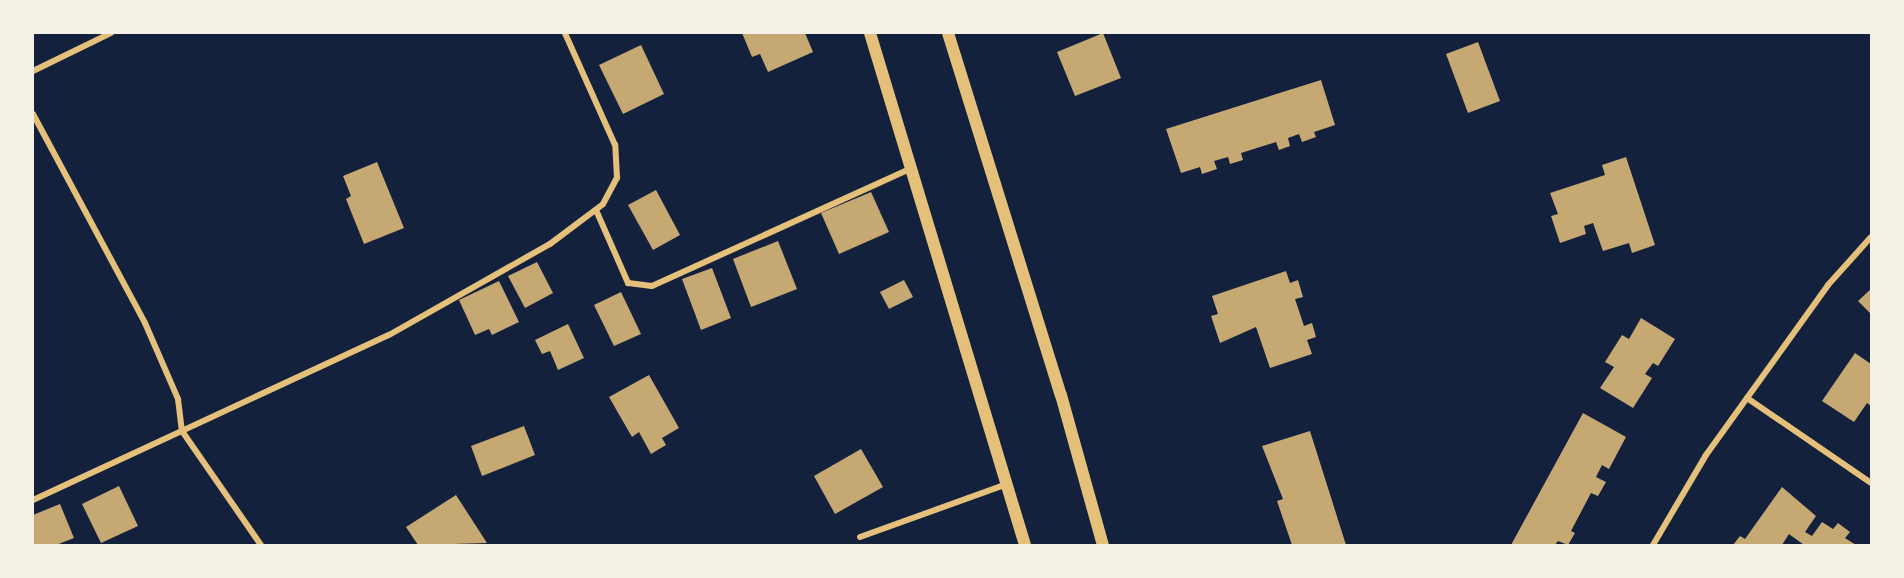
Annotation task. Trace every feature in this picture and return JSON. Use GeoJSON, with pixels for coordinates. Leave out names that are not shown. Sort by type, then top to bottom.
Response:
{"type":"FeatureCollection","features":[{"type":"Feature","properties":{"kind":"main road"},"geometry":{"type":"LineString","coordinates":[[870,33],[913,167],[1025,545]]}},
{"type":"Feature","properties":{"kind":"main road"},"geometry":{"type":"LineString","coordinates":[[949,33],[1061,394],[1103,545]]}},
{"type":"Feature","properties":{"kind":"street"},"geometry":{"type":"LineString","coordinates":[[33,71],[111,33]]}},
{"type":"Feature","properties":{"kind":"street"},"geometry":{"type":"LineString","coordinates":[[33,500],[389,335],[550,244],[596,210],[617,178],[615,145],[565,33]]}},
{"type":"Feature","properties":{"kind":"street"},"geometry":{"type":"LineString","coordinates":[[33,114],[145,323],[178,399],[182,431],[261,545]]}},
{"type":"Feature","properties":{"kind":"street"},"geometry":{"type":"LineString","coordinates":[[596,210],[628,283],[652,286],[913,167]]}},
{"type":"Feature","properties":{"kind":"street"},"geometry":{"type":"LineString","coordinates":[[1653,545],[1706,455],[1746,398],[1828,285],[1871,237]]}},
{"type":"Feature","properties":{"kind":"street"},"geometry":{"type":"LineString","coordinates":[[1746,398],[1871,483]]}},
{"type":"Feature","properties":{"kind":"street"},"geometry":{"type":"LineString","coordinates":[[860,537],[1008,483]]}},
{"type":"Feature","properties":{"kind":"building"},"geometry":{"type":"Polygon","coordinates":[[[742,33],[805,33],[813,52],[768,72],[760,54],[752,57],[742,33]]]}},
{"type":"Feature","properties":{"kind":"building"},"geometry":{"type":"Polygon","coordinates":[[[1103,33],[1121,78],[1075,96],[1057,52],[1103,33]]]}},
{"type":"Feature","properties":{"kind":"building"},"geometry":{"type":"Polygon","coordinates":[[[1478,42],[1500,101],[1468,113],[1446,54],[1478,42]]]}},
{"type":"Feature","properties":{"kind":"building"},"geometry":{"type":"Polygon","coordinates":[[[641,45],[664,94],[623,114],[599,65],[641,45]]]}},
{"type":"Feature","properties":{"kind":"building"},"geometry":{"type":"Polygon","coordinates":[[[1321,80],[1335,125],[1314,132],[1316,137],[1302,142],[1299,134],[1288,138],[1290,146],[1279,150],[1276,142],[1241,153],[1243,160],[1230,164],[1228,157],[1214,161],[1217,169],[1202,174],[1200,167],[1181,173],[1166,129],[1321,80]]]}},
{"type":"Feature","properties":{"kind":"building"},"geometry":{"type":"Polygon","coordinates":[[[1626,157],[1655,245],[1632,253],[1629,243],[1603,251],[1593,223],[1584,226],[1586,234],[1560,243],[1551,216],[1558,214],[1550,193],[1605,175],[1602,165],[1626,157]]]}},
{"type":"Feature","properties":{"kind":"building"},"geometry":{"type":"Polygon","coordinates":[[[377,162],[404,228],[364,244],[346,199],[351,196],[343,176],[377,162]]]}},
{"type":"Feature","properties":{"kind":"building"},"geometry":{"type":"Polygon","coordinates":[[[656,190],[680,235],[653,250],[628,205],[656,190]]]}},
{"type":"Feature","properties":{"kind":"building"},"geometry":{"type":"Polygon","coordinates":[[[871,192],[889,232],[839,254],[821,213],[871,192]]]}},
{"type":"Feature","properties":{"kind":"building"},"geometry":{"type":"Polygon","coordinates":[[[778,241],[797,289],[751,307],[733,259],[778,241]]]}},
{"type":"Feature","properties":{"kind":"building"},"geometry":{"type":"Polygon","coordinates":[[[537,262],[553,293],[525,308],[508,276],[537,262]]]}},
{"type":"Feature","properties":{"kind":"building"},"geometry":{"type":"Polygon","coordinates":[[[712,268],[731,318],[701,330],[682,279],[712,268]]]}},
{"type":"Feature","properties":{"kind":"building"},"geometry":{"type":"Polygon","coordinates":[[[1286,271],[1290,283],[1298,280],[1303,297],[1295,299],[1304,326],[1312,323],[1316,337],[1307,340],[1312,354],[1270,368],[1256,327],[1220,343],[1211,316],[1218,314],[1212,296],[1286,271]]]}},
{"type":"Feature","properties":{"kind":"building"},"geometry":{"type":"Polygon","coordinates":[[[904,280],[913,297],[889,309],[880,292],[904,280]]]}},
{"type":"Feature","properties":{"kind":"building"},"geometry":{"type":"Polygon","coordinates":[[[499,281],[519,322],[492,335],[489,329],[475,335],[459,300],[499,281]]]}},
{"type":"Feature","properties":{"kind":"building"},"geometry":{"type":"Polygon","coordinates":[[[1871,289],[1871,314],[1858,301],[1871,289]]]}},
{"type":"Feature","properties":{"kind":"building"},"geometry":{"type":"Polygon","coordinates":[[[621,292],[641,334],[614,346],[594,305],[621,292]]]}},
{"type":"Feature","properties":{"kind":"building"},"geometry":{"type":"Polygon","coordinates":[[[1641,318],[1675,339],[1658,366],[1653,363],[1645,374],[1652,378],[1633,408],[1600,388],[1614,367],[1605,362],[1622,335],[1629,339],[1641,318]]]}},
{"type":"Feature","properties":{"kind":"building"},"geometry":{"type":"Polygon","coordinates":[[[568,324],[584,358],[558,370],[550,351],[542,354],[535,340],[568,324]]]}},
{"type":"Feature","properties":{"kind":"building"},"geometry":{"type":"Polygon","coordinates":[[[1855,353],[1871,364],[1871,406],[1867,403],[1854,422],[1822,401],[1855,353]]]}},
{"type":"Feature","properties":{"kind":"building"},"geometry":{"type":"Polygon","coordinates":[[[649,375],[679,428],[662,438],[666,445],[651,454],[639,432],[632,437],[609,397],[649,375]]]}},
{"type":"Feature","properties":{"kind":"building"},"geometry":{"type":"Polygon","coordinates":[[[1583,413],[1626,437],[1609,469],[1602,465],[1596,477],[1606,482],[1598,496],[1591,493],[1571,531],[1575,533],[1568,545],[1558,541],[1555,545],[1511,545],[1583,413]]]}},
{"type":"Feature","properties":{"kind":"building"},"geometry":{"type":"Polygon","coordinates":[[[524,426],[535,455],[482,476],[471,446],[524,426]]]}},
{"type":"Feature","properties":{"kind":"building"},"geometry":{"type":"Polygon","coordinates":[[[1310,431],[1346,545],[1292,545],[1277,501],[1283,499],[1262,446],[1310,431]]]}},
{"type":"Feature","properties":{"kind":"building"},"geometry":{"type":"Polygon","coordinates":[[[861,449],[883,487],[835,514],[814,476],[861,449]]]}},
{"type":"Feature","properties":{"kind":"building"},"geometry":{"type":"Polygon","coordinates":[[[119,486],[138,526],[101,543],[82,504],[119,486]]]}},
{"type":"Feature","properties":{"kind":"building"},"geometry":{"type":"Polygon","coordinates":[[[1782,487],[1816,516],[1805,532],[1812,536],[1822,522],[1833,529],[1838,523],[1850,532],[1845,538],[1856,545],[1804,545],[1789,534],[1782,545],[1733,545],[1740,536],[1745,539],[1782,487]]]}},
{"type":"Feature","properties":{"kind":"building"},"geometry":{"type":"Polygon","coordinates":[[[456,495],[487,543],[418,545],[406,527],[456,495]]]}},
{"type":"Feature","properties":{"kind":"building"},"geometry":{"type":"Polygon","coordinates":[[[60,504],[74,538],[56,545],[33,545],[33,515],[60,504]]]}}]}
